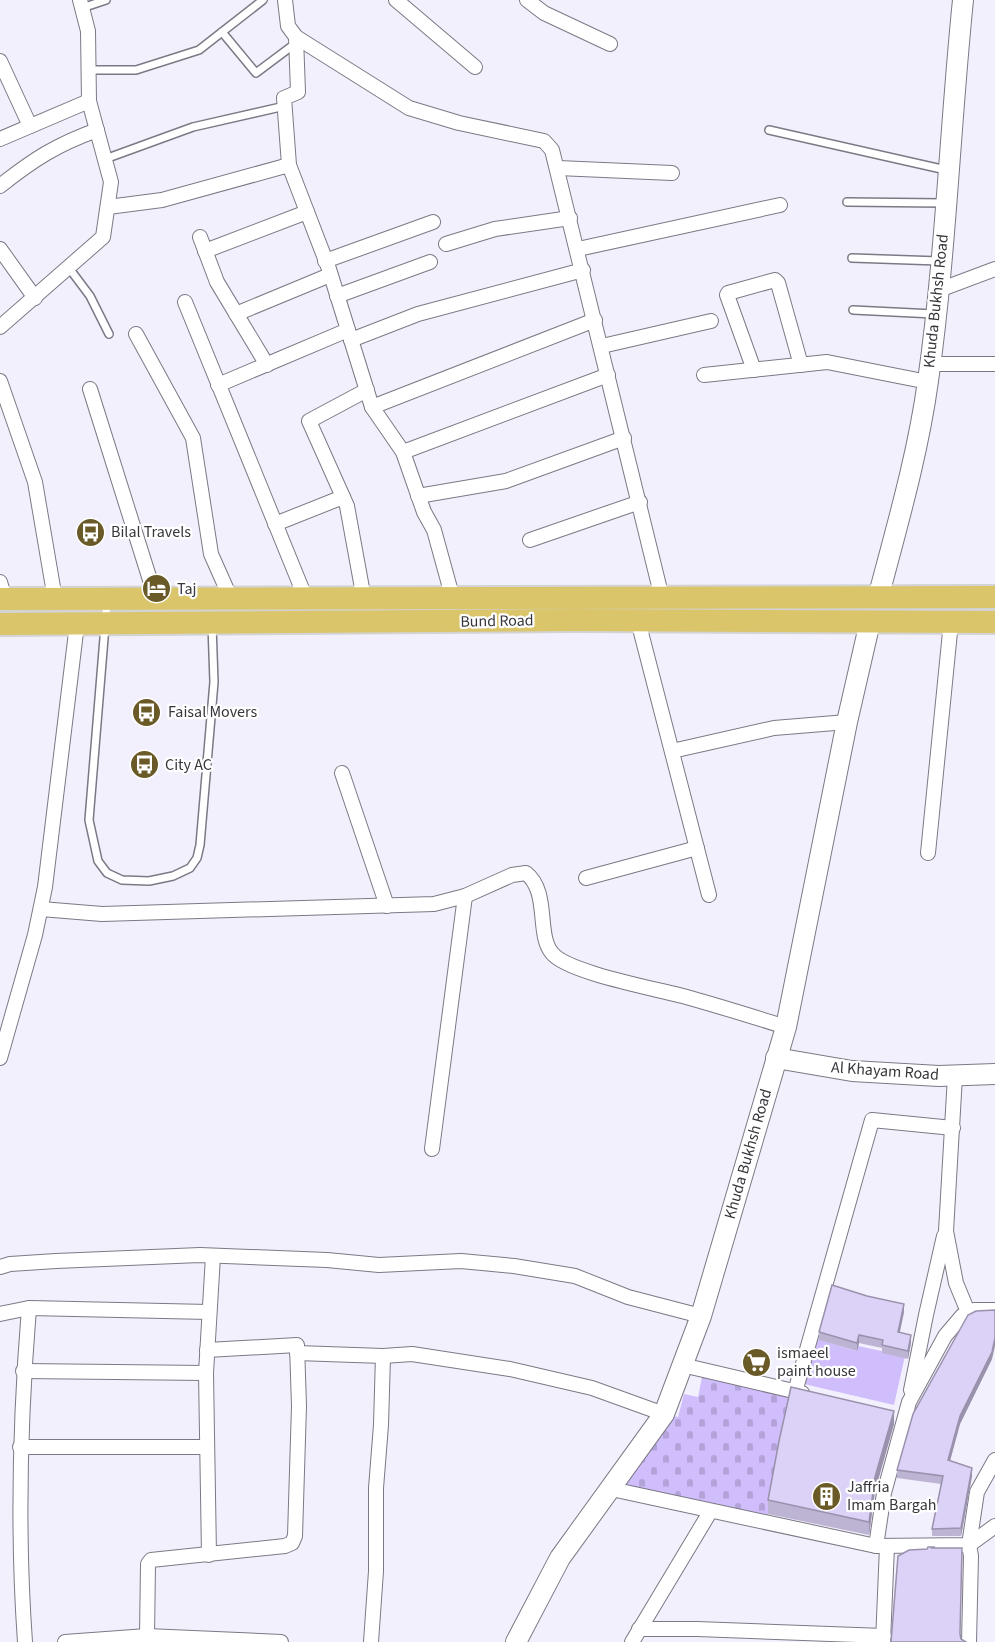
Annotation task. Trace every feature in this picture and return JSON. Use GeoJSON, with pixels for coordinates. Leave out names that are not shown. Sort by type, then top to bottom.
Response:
{"type":"FeatureCollection","features":[{"type":"Feature","properties":{"kind":"main road","name":"Bund Road"},"geometry":{"type":"LineString","coordinates":[[2,593],[55,599],[995,597]]}},
{"type":"Feature","properties":{"kind":"main road","name":"Bund Road"},"geometry":{"type":"LineString","coordinates":[[0,624],[995,622]]}},
{"type":"Feature","properties":{"kind":"street"},"geometry":{"type":"LineString","coordinates":[[285,0],[288,26],[296,40],[298,90],[297,93],[284,97],[289,165],[330,275],[372,406],[403,452],[424,512],[434,530],[453,599]]}},
{"type":"Feature","properties":{"kind":"street"},"geometry":{"type":"LineString","coordinates":[[396,0],[475,67]]}},
{"type":"Feature","properties":{"kind":"street"},"geometry":{"type":"LineString","coordinates":[[527,0],[544,13],[609,44]]}},
{"type":"Feature","properties":{"kind":"street","name":"Khuda Bukhsh Road"},"geometry":{"type":"LineString","coordinates":[[878,598],[912,466],[929,373],[939,290],[963,0]]}},
{"type":"Feature","properties":{"kind":"street"},"geometry":{"type":"LineString","coordinates":[[0,327],[103,237],[111,182],[89,101],[88,31],[81,4]]}},
{"type":"Feature","properties":{"kind":"street"},"geometry":{"type":"LineString","coordinates":[[296,40],[409,108],[459,123],[544,141],[552,150],[602,346],[662,598]]}},
{"type":"Feature","properties":{"kind":"street"},"geometry":{"type":"LineString","coordinates":[[0,61],[30,126]]}},
{"type":"Feature","properties":{"kind":"street"},"geometry":{"type":"LineString","coordinates":[[0,139],[89,101]]}},
{"type":"Feature","properties":{"kind":"street"},"geometry":{"type":"LineString","coordinates":[[0,186],[30,162],[64,142],[97,130]]}},
{"type":"Feature","properties":{"kind":"street"},"geometry":{"type":"LineString","coordinates":[[108,207],[162,200],[289,165]]}},
{"type":"Feature","properties":{"kind":"street"},"geometry":{"type":"LineString","coordinates":[[558,168],[672,173]]}},
{"type":"Feature","properties":{"kind":"street"},"geometry":{"type":"LineString","coordinates":[[578,249],[780,205]]}},
{"type":"Feature","properties":{"kind":"street"},"geometry":{"type":"LineString","coordinates":[[206,251],[306,212]]}},
{"type":"Feature","properties":{"kind":"street"},"geometry":{"type":"LineString","coordinates":[[446,244],[495,229],[570,218]]}},
{"type":"Feature","properties":{"kind":"street"},"geometry":{"type":"LineString","coordinates":[[325,261],[433,222]]}},
{"type":"Feature","properties":{"kind":"street"},"geometry":{"type":"LineString","coordinates":[[200,237],[217,282],[267,365]]}},
{"type":"Feature","properties":{"kind":"street"},"geometry":{"type":"LineString","coordinates":[[0,249],[35,298]]}},
{"type":"Feature","properties":{"kind":"street"},"geometry":{"type":"LineString","coordinates":[[337,296],[430,262]]}},
{"type":"Feature","properties":{"kind":"street"},"geometry":{"type":"LineString","coordinates":[[939,290],[995,269]]}},
{"type":"Feature","properties":{"kind":"street"},"geometry":{"type":"LineString","coordinates":[[218,385],[350,335],[417,314],[583,270]]}},
{"type":"Feature","properties":{"kind":"street"},"geometry":{"type":"LineString","coordinates":[[236,314],[330,275]]}},
{"type":"Feature","properties":{"kind":"street"},"geometry":{"type":"LineString","coordinates":[[754,370],[727,295],[775,280],[778,283],[801,365]]}},
{"type":"Feature","properties":{"kind":"street"},"geometry":{"type":"LineString","coordinates":[[185,302],[306,599]]}},
{"type":"Feature","properties":{"kind":"street"},"geometry":{"type":"LineString","coordinates":[[372,406],[595,320]]}},
{"type":"Feature","properties":{"kind":"street"},"geometry":{"type":"LineString","coordinates":[[602,346],[711,321]]}},
{"type":"Feature","properties":{"kind":"street"},"geometry":{"type":"LineString","coordinates":[[136,334],[193,438],[212,554],[231,599]]}},
{"type":"Feature","properties":{"kind":"street"},"geometry":{"type":"LineString","coordinates":[[704,375],[827,362],[929,373],[995,364]]}},
{"type":"Feature","properties":{"kind":"street"},"geometry":{"type":"LineString","coordinates":[[403,452],[608,375]]}},
{"type":"Feature","properties":{"kind":"street"},"geometry":{"type":"LineString","coordinates":[[0,381],[35,482],[55,599]]}},
{"type":"Feature","properties":{"kind":"street"},"geometry":{"type":"LineString","coordinates":[[90,389],[156,599]]}},
{"type":"Feature","properties":{"kind":"street"},"geometry":{"type":"LineString","coordinates":[[364,599],[347,506],[309,422],[367,390]]}},
{"type":"Feature","properties":{"kind":"street"},"geometry":{"type":"LineString","coordinates":[[418,496],[506,481],[624,438]]}},
{"type":"Feature","properties":{"kind":"street"},"geometry":{"type":"LineString","coordinates":[[275,524],[343,497]]}},
{"type":"Feature","properties":{"kind":"street"},"geometry":{"type":"LineString","coordinates":[[530,540],[639,502]]}},
{"type":"Feature","properties":{"kind":"street"},"geometry":{"type":"LineString","coordinates":[[638,621],[710,895]]}},
{"type":"Feature","properties":{"kind":"street","name":"Khuda Bukhsh Road"},"geometry":{"type":"LineString","coordinates":[[516,1642],[560,1558],[664,1414],[701,1316],[786,1027],[847,722],[870,622]]}},
{"type":"Feature","properties":{"kind":"street"},"geometry":{"type":"LineString","coordinates":[[927,853],[951,622]]}},
{"type":"Feature","properties":{"kind":"street"},"geometry":{"type":"LineString","coordinates":[[0,1058],[41,909],[77,624]]}},
{"type":"Feature","properties":{"kind":"street"},"geometry":{"type":"LineString","coordinates":[[672,750],[774,728],[847,722]]}},
{"type":"Feature","properties":{"kind":"street"},"geometry":{"type":"LineString","coordinates":[[342,773],[387,906]]}},
{"type":"Feature","properties":{"kind":"street"},"geometry":{"type":"LineString","coordinates":[[586,878],[697,848]]}},
{"type":"Feature","properties":{"kind":"street"},"geometry":{"type":"LineString","coordinates":[[41,909],[102,914],[434,903],[465,896],[492,882],[526,873],[537,884],[551,953],[563,961],[585,970],[688,997],[786,1027]]}},
{"type":"Feature","properties":{"kind":"street"},"geometry":{"type":"LineString","coordinates":[[432,1149],[465,896]]}},
{"type":"Feature","properties":{"kind":"street","name":"Al Khayam Road"},"geometry":{"type":"LineString","coordinates":[[776,1058],[852,1071],[955,1076],[995,1074]]}},
{"type":"Feature","properties":{"kind":"street"},"geometry":{"type":"LineString","coordinates":[[909,1402],[946,1231],[955,1076]]}},
{"type":"Feature","properties":{"kind":"street"},"geometry":{"type":"LineString","coordinates":[[795,1392],[872,1120],[953,1128]]}},
{"type":"Feature","properties":{"kind":"street"},"geometry":{"type":"LineString","coordinates":[[946,1231],[956,1283],[968,1312]]}},
{"type":"Feature","properties":{"kind":"street"},"geometry":{"type":"LineString","coordinates":[[0,1267],[10,1264],[147,1256],[327,1260],[379,1265],[461,1261],[514,1266],[575,1276],[628,1298],[701,1316]]}},
{"type":"Feature","properties":{"kind":"street"},"geometry":{"type":"LineString","coordinates":[[209,1555],[206,1373],[213,1256]]}},
{"type":"Feature","properties":{"kind":"street"},"geometry":{"type":"LineString","coordinates":[[0,1314],[29,1308],[210,1312]]}},
{"type":"Feature","properties":{"kind":"street"},"geometry":{"type":"LineString","coordinates":[[25,1642],[22,1608],[20,1447],[23,1371],[29,1308]]}},
{"type":"Feature","properties":{"kind":"street"},"geometry":{"type":"LineString","coordinates":[[639,1629],[697,1629],[884,1639],[881,1546],[884,1493],[898,1416],[909,1402],[945,1336],[962,1316],[968,1312],[995,1310]]}},
{"type":"Feature","properties":{"kind":"street"},"geometry":{"type":"LineString","coordinates":[[147,1636],[148,1564],[151,1560],[285,1546],[292,1543],[295,1536],[299,1406],[297,1345],[207,1350]]}},
{"type":"Feature","properties":{"kind":"street"},"geometry":{"type":"LineString","coordinates":[[297,1353],[383,1356],[412,1354],[510,1369],[592,1388],[664,1414]]}},
{"type":"Feature","properties":{"kind":"street"},"geometry":{"type":"LineString","coordinates":[[371,1642],[376,1571],[376,1488],[383,1356]]}},
{"type":"Feature","properties":{"kind":"street"},"geometry":{"type":"LineString","coordinates":[[682,1365],[816,1397]]}},
{"type":"Feature","properties":{"kind":"street"},"geometry":{"type":"LineString","coordinates":[[23,1371],[206,1373]]}},
{"type":"Feature","properties":{"kind":"street"},"geometry":{"type":"LineString","coordinates":[[20,1447],[207,1447]]}},
{"type":"Feature","properties":{"kind":"street"},"geometry":{"type":"LineString","coordinates":[[969,1642],[971,1556],[969,1545],[977,1492],[995,1460]]}},
{"type":"Feature","properties":{"kind":"street"},"geometry":{"type":"LineString","coordinates":[[616,1490],[711,1512],[881,1546],[969,1545],[995,1526]]}},
{"type":"Feature","properties":{"kind":"street"},"geometry":{"type":"LineString","coordinates":[[632,1642],[711,1512]]}},
{"type":"Feature","properties":{"kind":"street"},"geometry":{"type":"LineString","coordinates":[[65,1642],[147,1636],[214,1641],[281,1642]]}},
{"type":"Feature","properties":{"kind":"lane"},"geometry":{"type":"LineString","coordinates":[[81,4],[106,0]]}},
{"type":"Feature","properties":{"kind":"lane"},"geometry":{"type":"LineString","coordinates":[[88,70],[136,70],[199,50],[263,0]]}},
{"type":"Feature","properties":{"kind":"lane"},"geometry":{"type":"LineString","coordinates":[[222,32],[256,73],[296,40]]}},
{"type":"Feature","properties":{"kind":"lane"},"geometry":{"type":"LineString","coordinates":[[105,159],[193,127],[285,106]]}},
{"type":"Feature","properties":{"kind":"lane"},"geometry":{"type":"LineString","coordinates":[[769,130],[948,170]]}},
{"type":"Feature","properties":{"kind":"lane"},"geometry":{"type":"LineString","coordinates":[[847,202],[946,203]]}},
{"type":"Feature","properties":{"kind":"lane"},"geometry":{"type":"LineString","coordinates":[[852,258],[941,261]]}},
{"type":"Feature","properties":{"kind":"lane"},"geometry":{"type":"LineString","coordinates":[[69,268],[90,296],[109,334]]}},
{"type":"Feature","properties":{"kind":"lane"},"geometry":{"type":"LineString","coordinates":[[853,310],[936,314]]}},
{"type":"Feature","properties":{"kind":"lane"},"geometry":{"type":"LineString","coordinates":[[107,599],[89,820],[98,861],[107,873],[122,880],[149,881],[173,876],[190,868],[197,858],[214,682],[212,624]]}},
{"type":"Feature","properties":{"kind":"green space"},"geometry":{"type":"Polygon","coordinates":[[[817,1339],[856,1351],[858,1346],[905,1356],[894,1405],[804,1384],[817,1339]]]}},
{"type":"Feature","properties":{"kind":"green space"},"geometry":{"type":"Polygon","coordinates":[[[715,1374],[793,1392],[768,1516],[614,1484],[664,1414],[678,1417],[684,1394],[698,1397],[702,1377],[713,1380],[715,1374]]]}},
{"type":"Feature","properties":{"kind":"building"},"geometry":{"type":"Polygon","coordinates":[[[832,1285],[904,1304],[898,1332],[911,1335],[908,1351],[882,1345],[883,1340],[859,1335],[857,1343],[819,1332],[832,1285]]]}},
{"type":"Feature","properties":{"kind":"building"},"geometry":{"type":"Polygon","coordinates":[[[995,1310],[995,1338],[992,1352],[960,1416],[948,1460],[972,1468],[961,1528],[932,1529],[943,1476],[897,1470],[913,1414],[968,1315],[976,1311],[995,1310]]]}},
{"type":"Feature","properties":{"kind":"building"},"geometry":{"type":"Polygon","coordinates":[[[791,1387],[894,1411],[875,1477],[869,1522],[768,1500],[791,1387]]]}},
{"type":"Feature","properties":{"kind":"building"},"geometry":{"type":"Polygon","coordinates":[[[928,1547],[962,1548],[960,1634],[961,1639],[966,1642],[891,1642],[898,1556],[909,1550],[927,1549],[928,1547]]]}},
{"type":"Feature","properties":{"kind":"place","name":"Bilal Travels"},"geometry":{"type":"Point","coordinates":[90,532]}},
{"type":"Feature","properties":{"kind":"place","name":"Taj"},"geometry":{"type":"Point","coordinates":[156,589]}},
{"type":"Feature","properties":{"kind":"place","name":"Faisal Movers"},"geometry":{"type":"Point","coordinates":[147,712]}},
{"type":"Feature","properties":{"kind":"place","name":"City AC"},"geometry":{"type":"Point","coordinates":[144,765]}},
{"type":"Feature","properties":{"kind":"place","name":"ismaeel paint house"},"geometry":{"type":"Point","coordinates":[756,1362]}},
{"type":"Feature","properties":{"kind":"place","name":"Jaffria Imam Bargah"},"geometry":{"type":"Point","coordinates":[826,1496]}}]}
